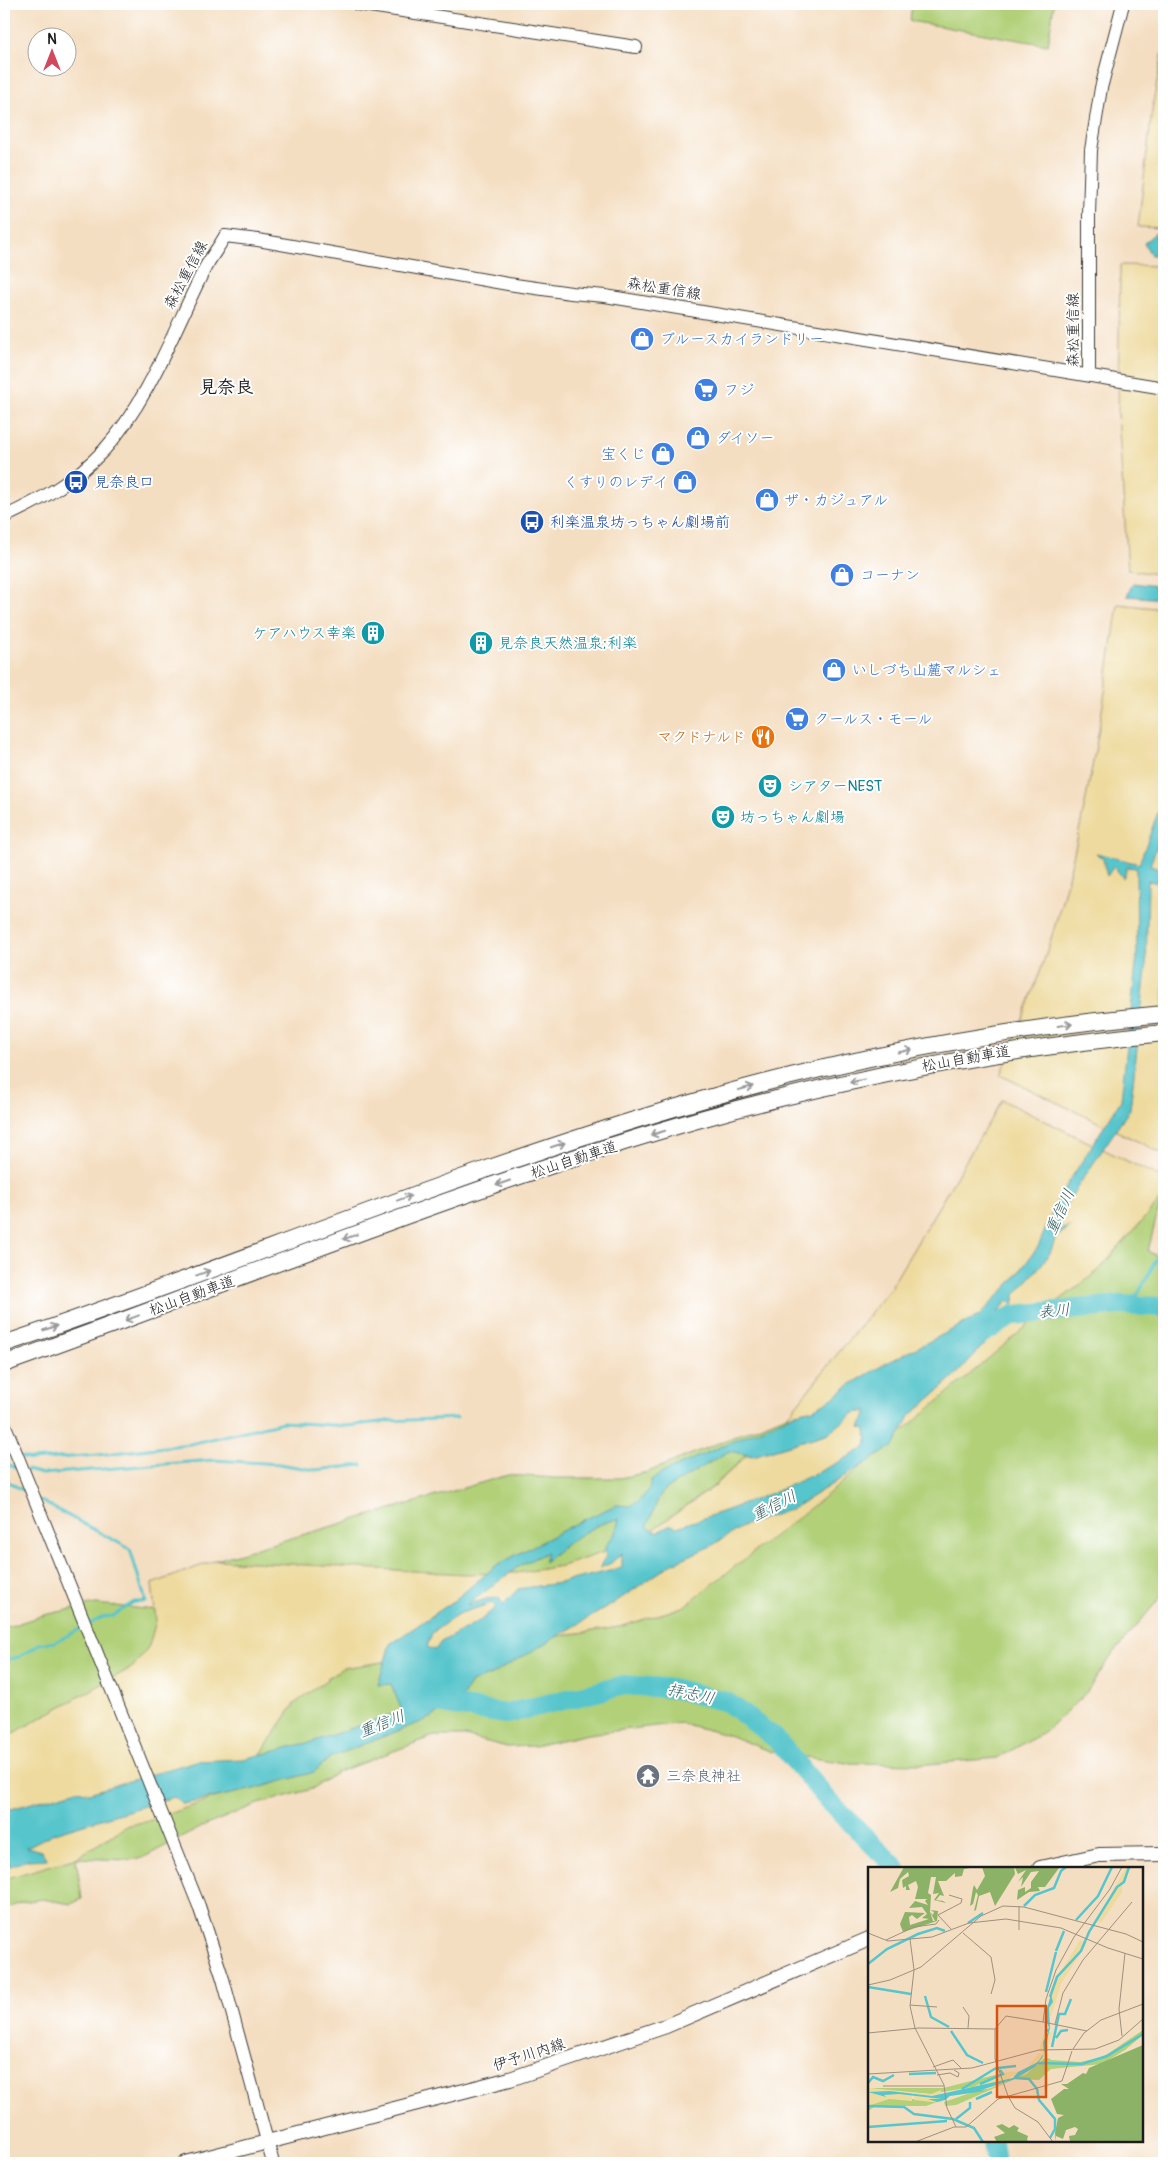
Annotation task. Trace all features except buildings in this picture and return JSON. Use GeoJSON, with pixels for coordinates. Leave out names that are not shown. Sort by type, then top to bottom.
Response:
{"type":"FeatureCollection","features":[{"type":"Feature","properties":{"kind":"highway","name":"松山自動車道"},"geometry":{"type":"LineString","coordinates":[[4,1344],[451,1182],[560,1144],[699,1100],[824,1068],[921,1048],[1098,1020],[1164,1014]]}},
{"type":"Feature","properties":{"kind":"highway","name":"松山自動車道"},"geometry":{"type":"LineString","coordinates":[[4,1364],[457,1199],[704,1118],[827,1087],[924,1066],[1090,1040],[1164,1033]]}},
{"type":"Feature","properties":{"kind":"main road"},"geometry":{"type":"LineString","coordinates":[[357,4],[636,46]]}},
{"type":"Feature","properties":{"kind":"main road","name":"森松重信線"},"geometry":{"type":"LineString","coordinates":[[4,517],[51,493],[80,473],[104,449],[147,387],[206,266],[225,236],[258,240],[508,284],[624,299],[1089,376],[1091,150],[1102,88],[1123,4]]}},
{"type":"Feature","properties":{"kind":"main road"},"geometry":{"type":"LineString","coordinates":[[1089,376],[1164,388]]}},
{"type":"Feature","properties":{"kind":"main road"},"geometry":{"type":"LineString","coordinates":[[4,1423],[32,1497],[76,1600],[199,1906],[224,1979],[273,2163]]}},
{"type":"Feature","properties":{"kind":"main road"},"geometry":{"type":"LineString","coordinates":[[1045,1867],[1100,1855],[1164,1854]]}},
{"type":"Feature","properties":{"kind":"main road","name":"伊予川内線"},"geometry":{"type":"LineString","coordinates":[[186,2163],[510,2079],[666,2026],[868,1939]]}},
{"type":"Feature","properties":{"kind":"green space"},"geometry":{"type":"Polygon","coordinates":[[[912,4],[1054,4],[1048,45],[910,21],[912,4]]]}},
{"type":"Feature","properties":{"kind":"green space"},"geometry":{"type":"Polygon","coordinates":[[[1161,1199],[1148,1251],[1164,1260],[1164,1593],[1113,1654],[1086,1693],[1043,1733],[997,1758],[928,1764],[847,1763],[771,1752],[731,1736],[681,1723],[588,1734],[535,1746],[507,1747],[465,1736],[434,1736],[338,1772],[312,1789],[255,1805],[204,1826],[144,1857],[128,1860],[76,1858],[128,1825],[148,1821],[237,1790],[294,1704],[342,1668],[619,1627],[683,1607],[1035,1319],[1099,1270],[1161,1199]]]}},
{"type":"Feature","properties":{"kind":"green space"},"geometry":{"type":"Polygon","coordinates":[[[789,1414],[714,1486],[635,1542],[562,1566],[517,1573],[464,1574],[216,1560],[508,1475],[555,1478],[620,1478],[648,1472],[789,1414]]]}},
{"type":"Feature","properties":{"kind":"green space"},"geometry":{"type":"Polygon","coordinates":[[[96,1604],[155,1610],[156,1621],[149,1646],[133,1667],[4,1737],[4,1628],[44,1615],[96,1604]]]}},
{"type":"Feature","properties":{"kind":"green space"},"geometry":{"type":"Polygon","coordinates":[[[76,1858],[82,1899],[71,1904],[42,1899],[22,1902],[4,1910],[4,1879],[76,1858]]]}},
{"type":"Feature","properties":{"kind":"sand"},"geometry":{"type":"Polygon","coordinates":[[[1164,45],[1164,228],[1138,227],[1153,103],[1164,45]]]}},
{"type":"Feature","properties":{"kind":"sand"},"geometry":{"type":"Polygon","coordinates":[[[1120,265],[1164,266],[1164,575],[1128,570],[1118,415],[1120,265]]]}},
{"type":"Feature","properties":{"kind":"sand"},"geometry":{"type":"Polygon","coordinates":[[[1118,604],[1164,609],[1164,1154],[1000,1075],[1044,961],[1067,883],[1093,764],[1118,604]]]}},
{"type":"Feature","properties":{"kind":"sand"},"geometry":{"type":"Polygon","coordinates":[[[1002,1100],[1164,1179],[1164,1190],[1161,1199],[1099,1270],[1035,1319],[837,1487],[683,1607],[619,1627],[342,1668],[294,1704],[237,1790],[148,1821],[128,1825],[76,1858],[4,1879],[4,1737],[133,1667],[149,1646],[156,1621],[152,1584],[216,1560],[464,1574],[517,1573],[562,1566],[635,1542],[715,1486],[789,1414],[889,1290],[1002,1100]]]}},
{"type":"Feature","properties":{"kind":"water"},"geometry":{"type":"Polygon","coordinates":[[[1164,230],[1164,255],[1151,255],[1144,243],[1154,234],[1164,230]]]}},
{"type":"Feature","properties":{"kind":"water"},"geometry":{"type":"Polygon","coordinates":[[[1133,583],[1164,587],[1164,599],[1127,596],[1133,583]]]}},
{"type":"Feature","properties":{"kind":"water","name":"重信川"},"geometry":{"type":"Polygon","coordinates":[[[1164,796],[1164,827],[1150,865],[1164,869],[1164,884],[1148,881],[1146,970],[1130,1109],[1066,1204],[1057,1230],[1070,1227],[1056,1237],[1050,1253],[1015,1295],[1013,1305],[1008,1300],[997,1314],[991,1337],[955,1376],[910,1416],[895,1445],[792,1509],[745,1525],[711,1546],[673,1563],[611,1605],[491,1675],[471,1683],[463,1695],[431,1718],[331,1757],[314,1772],[255,1789],[183,1804],[174,1797],[54,1833],[27,1847],[41,1851],[47,1859],[28,1860],[4,1868],[4,1811],[78,1790],[89,1793],[196,1761],[243,1759],[315,1741],[402,1711],[391,1684],[378,1685],[390,1644],[451,1603],[497,1565],[616,1505],[630,1506],[638,1502],[649,1490],[651,1480],[666,1471],[796,1413],[813,1409],[885,1364],[979,1316],[1014,1279],[1038,1247],[1058,1199],[1121,1100],[1137,956],[1136,868],[1127,867],[1123,878],[1114,866],[1107,876],[1103,859],[1096,853],[1139,864],[1164,796]],[[868,1411],[854,1413],[829,1433],[753,1456],[729,1451],[666,1489],[659,1497],[647,1527],[657,1532],[671,1525],[677,1527],[701,1519],[749,1502],[841,1461],[863,1449],[867,1444],[866,1429],[860,1427],[868,1411]],[[619,1519],[588,1530],[544,1562],[547,1552],[519,1566],[467,1605],[486,1599],[499,1598],[503,1605],[518,1589],[559,1583],[622,1568],[622,1553],[611,1563],[600,1568],[606,1557],[605,1547],[615,1533],[619,1519]],[[492,1603],[458,1614],[432,1633],[427,1647],[435,1650],[441,1642],[481,1620],[496,1607],[492,1603]]]}},
{"type":"Feature","properties":{"kind":"waterway"},"geometry":{"type":"LineString","coordinates":[[1120,1305],[1138,1294],[1164,1245]]}},
{"type":"Feature","properties":{"kind":"waterway","name":"表川"},"geometry":{"type":"LineString","coordinates":[[971,1340],[1014,1315],[1120,1305],[1164,1307]]}},
{"type":"Feature","properties":{"kind":"waterway"},"geometry":{"type":"LineString","coordinates":[[21,1457],[31,1460],[98,1455],[190,1444],[283,1422],[347,1426],[388,1421],[457,1418]]}},
{"type":"Feature","properties":{"kind":"waterway"},"geometry":{"type":"LineString","coordinates":[[4,1451],[13,1454]]}},
{"type":"Feature","properties":{"kind":"waterway"},"geometry":{"type":"LineString","coordinates":[[27,1470],[42,1474],[214,1460],[279,1464],[315,1470],[362,1465]]}},
{"type":"Feature","properties":{"kind":"waterway"},"geometry":{"type":"LineString","coordinates":[[4,1464],[19,1468]]}},
{"type":"Feature","properties":{"kind":"waterway"},"geometry":{"type":"LineString","coordinates":[[4,1479],[27,1493]]}},
{"type":"Feature","properties":{"kind":"waterway"},"geometry":{"type":"LineString","coordinates":[[39,1500],[130,1549],[146,1602],[134,1602],[113,1616],[103,1617],[90,1624]]}},
{"type":"Feature","properties":{"kind":"waterway"},"geometry":{"type":"LineString","coordinates":[[4,1660],[19,1657],[39,1644],[55,1642],[84,1627]]}},
{"type":"Feature","properties":{"kind":"waterway","name":"拝志川"},"geometry":{"type":"LineString","coordinates":[[423,1701],[506,1714],[625,1685],[676,1689],[727,1702],[775,1738],[828,1800],[895,1867]]}},
{"type":"Feature","properties":{"kind":"waterway","name":"拝志川"},"geometry":{"type":"LineString","coordinates":[[993,2142],[996,2163]]}},
{"type":"Feature","properties":{"kind":"place","name":"ブルースカイランドリー"},"geometry":{"type":"Point","coordinates":[642,339]}},
{"type":"Feature","properties":{"kind":"place","name":"フジ"},"geometry":{"type":"Point","coordinates":[706,390]}},
{"type":"Feature","properties":{"kind":"place","name":"ダイソー"},"geometry":{"type":"Point","coordinates":[698,438]}},
{"type":"Feature","properties":{"kind":"place","name":"宝くじ"},"geometry":{"type":"Point","coordinates":[663,454]}},
{"type":"Feature","properties":{"kind":"place","name":"見奈良口"},"geometry":{"type":"Point","coordinates":[76,482]}},
{"type":"Feature","properties":{"kind":"place","name":"くすりのレデイ"},"geometry":{"type":"Point","coordinates":[685,482]}},
{"type":"Feature","properties":{"kind":"place","name":"ザ・カジュアル"},"geometry":{"type":"Point","coordinates":[767,500]}},
{"type":"Feature","properties":{"kind":"place","name":"利楽温泉坊っちゃん劇場前"},"geometry":{"type":"Point","coordinates":[532,522]}},
{"type":"Feature","properties":{"kind":"place","name":"コーナン"},"geometry":{"type":"Point","coordinates":[842,575]}},
{"type":"Feature","properties":{"kind":"place","name":"ケアハウス幸楽"},"geometry":{"type":"Point","coordinates":[373,633]}},
{"type":"Feature","properties":{"kind":"place","name":"見奈良天然温泉;利楽"},"geometry":{"type":"Point","coordinates":[481,643]}},
{"type":"Feature","properties":{"kind":"place","name":"いしづち山麓マルシェ"},"geometry":{"type":"Point","coordinates":[834,670]}},
{"type":"Feature","properties":{"kind":"place","name":"クールス・モール"},"geometry":{"type":"Point","coordinates":[797,719]}},
{"type":"Feature","properties":{"kind":"place","name":"マクドナルド"},"geometry":{"type":"Point","coordinates":[763,737]}},
{"type":"Feature","properties":{"kind":"place","name":"シアターNEST"},"geometry":{"type":"Point","coordinates":[770,786]}},
{"type":"Feature","properties":{"kind":"place","name":"坊っちゃん劇場"},"geometry":{"type":"Point","coordinates":[723,817]}},
{"type":"Feature","properties":{"kind":"place","name":"三奈良神社"},"geometry":{"type":"Point","coordinates":[648,1776]}},
{"type":"Feature","properties":{"kind":"district","name":"見奈良"},"geometry":{"type":"Point","coordinates":[226,387]}}]}
